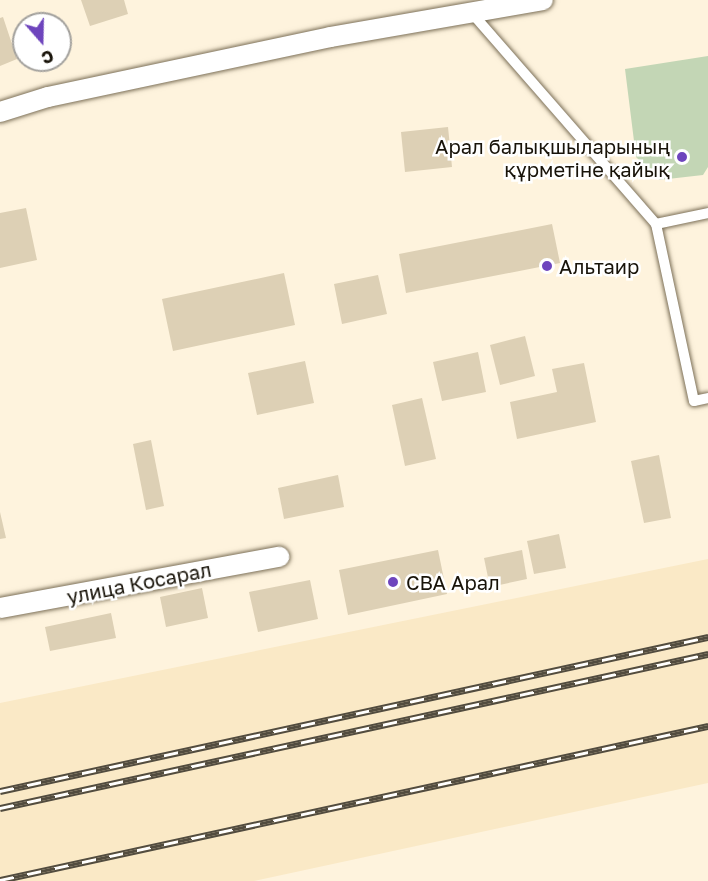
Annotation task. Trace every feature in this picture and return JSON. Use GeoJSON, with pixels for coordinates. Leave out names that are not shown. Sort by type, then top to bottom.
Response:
{"type":"FeatureCollection","features":[{"type":"Feature","properties":{"kind":"street"},"geometry":{"type":"LineString","coordinates":[[0,112],[48,97],[331,37],[543,0]]}},
{"type":"Feature","properties":{"kind":"street","name":"улица Косарал"},"geometry":{"type":"LineString","coordinates":[[0,608],[279,557]]}},
{"type":"Feature","properties":{"kind":"lane"},"geometry":{"type":"LineString","coordinates":[[471,12],[656,224],[694,401],[708,398]]}},
{"type":"Feature","properties":{"kind":"lane"},"geometry":{"type":"LineString","coordinates":[[656,224],[708,213]]}},
{"type":"Feature","properties":{"kind":"shaded area"},"geometry":{"type":"Polygon","coordinates":[[[708,559],[708,783],[254,881],[0,881],[0,703],[708,559]]]}},
{"type":"Feature","properties":{"kind":"green space"},"geometry":{"type":"Polygon","coordinates":[[[708,56],[708,167],[703,175],[659,180],[636,157],[625,69],[708,56]]]}},
{"type":"Feature","properties":{"kind":"building"},"geometry":{"type":"Polygon","coordinates":[[[81,0],[124,0],[128,14],[90,26],[81,0]]]}},
{"type":"Feature","properties":{"kind":"building"},"geometry":{"type":"Polygon","coordinates":[[[3,17],[12,44],[12,61],[0,66],[0,18],[3,17]]]}},
{"type":"Feature","properties":{"kind":"building"},"geometry":{"type":"Polygon","coordinates":[[[448,127],[452,167],[405,172],[401,132],[448,127]]]}},
{"type":"Feature","properties":{"kind":"building"},"geometry":{"type":"Polygon","coordinates":[[[26,208],[37,260],[0,268],[0,213],[26,208]]]}},
{"type":"Feature","properties":{"kind":"building"},"geometry":{"type":"Polygon","coordinates":[[[552,224],[560,263],[406,293],[399,254],[552,224]]]}},
{"type":"Feature","properties":{"kind":"building"},"geometry":{"type":"Polygon","coordinates":[[[284,273],[295,325],[173,351],[162,299],[284,273]]]}},
{"type":"Feature","properties":{"kind":"building"},"geometry":{"type":"Polygon","coordinates":[[[378,275],[387,314],[342,324],[334,284],[378,275]]]}},
{"type":"Feature","properties":{"kind":"building"},"geometry":{"type":"Polygon","coordinates":[[[525,336],[535,376],[500,385],[490,345],[525,336]]]}},
{"type":"Feature","properties":{"kind":"building"},"geometry":{"type":"Polygon","coordinates":[[[478,352],[486,392],[442,401],[433,362],[478,352]]]}},
{"type":"Feature","properties":{"kind":"building"},"geometry":{"type":"Polygon","coordinates":[[[305,361],[314,403],[257,415],[248,373],[305,361]]]}},
{"type":"Feature","properties":{"kind":"building"},"geometry":{"type":"Polygon","coordinates":[[[584,363],[596,422],[517,439],[510,402],[557,392],[552,369],[584,363]]]}},
{"type":"Feature","properties":{"kind":"building"},"geometry":{"type":"Polygon","coordinates":[[[422,398],[436,459],[405,466],[392,405],[422,398]]]}},
{"type":"Feature","properties":{"kind":"building"},"geometry":{"type":"Polygon","coordinates":[[[151,440],[164,506],[146,510],[133,444],[151,440]]]}},
{"type":"Feature","properties":{"kind":"building"},"geometry":{"type":"Polygon","coordinates":[[[659,455],[671,518],[644,523],[631,461],[659,455]]]}},
{"type":"Feature","properties":{"kind":"building"},"geometry":{"type":"Polygon","coordinates":[[[338,475],[344,507],[284,519],[278,488],[338,475]]]}},
{"type":"Feature","properties":{"kind":"building"},"geometry":{"type":"Polygon","coordinates":[[[0,512],[6,538],[0,539],[0,512]]]}},
{"type":"Feature","properties":{"kind":"building"},"geometry":{"type":"Polygon","coordinates":[[[559,534],[566,568],[534,574],[527,541],[559,534]]]}},
{"type":"Feature","properties":{"kind":"building","name":"СВА Арал"},"geometry":{"type":"Polygon","coordinates":[[[438,550],[447,594],[348,615],[339,570],[438,550]]]}},
{"type":"Feature","properties":{"kind":"building"},"geometry":{"type":"Polygon","coordinates":[[[522,550],[527,579],[490,587],[484,558],[522,550]]]}},
{"type":"Feature","properties":{"kind":"building"},"geometry":{"type":"Polygon","coordinates":[[[310,580],[318,619],[258,632],[249,592],[310,580]]]}},
{"type":"Feature","properties":{"kind":"building"},"geometry":{"type":"Polygon","coordinates":[[[202,588],[208,618],[166,627],[160,597],[202,588]]]}},
{"type":"Feature","properties":{"kind":"building"},"geometry":{"type":"Polygon","coordinates":[[[111,613],[116,638],[50,651],[45,627],[111,613]]]}},
{"type":"Feature","properties":{"kind":"railway"},"geometry":{"type":"LineString","coordinates":[[0,791],[708,637]]}},
{"type":"Feature","properties":{"kind":"railway"},"geometry":{"type":"LineString","coordinates":[[0,808],[708,654]]}},
{"type":"Feature","properties":{"kind":"railway"},"geometry":{"type":"LineString","coordinates":[[0,880],[708,726]]}},
{"type":"Feature","properties":{"kind":"place","name":"Арал балықшыларының құрметіне қайық"},"geometry":{"type":"Point","coordinates":[682,157]}},
{"type":"Feature","properties":{"kind":"place","name":"Альтаир"},"geometry":{"type":"Point","coordinates":[547,266]}},
{"type":"Feature","properties":{"kind":"place","name":"СВА Арал"},"geometry":{"type":"Point","coordinates":[393,582]}}]}
